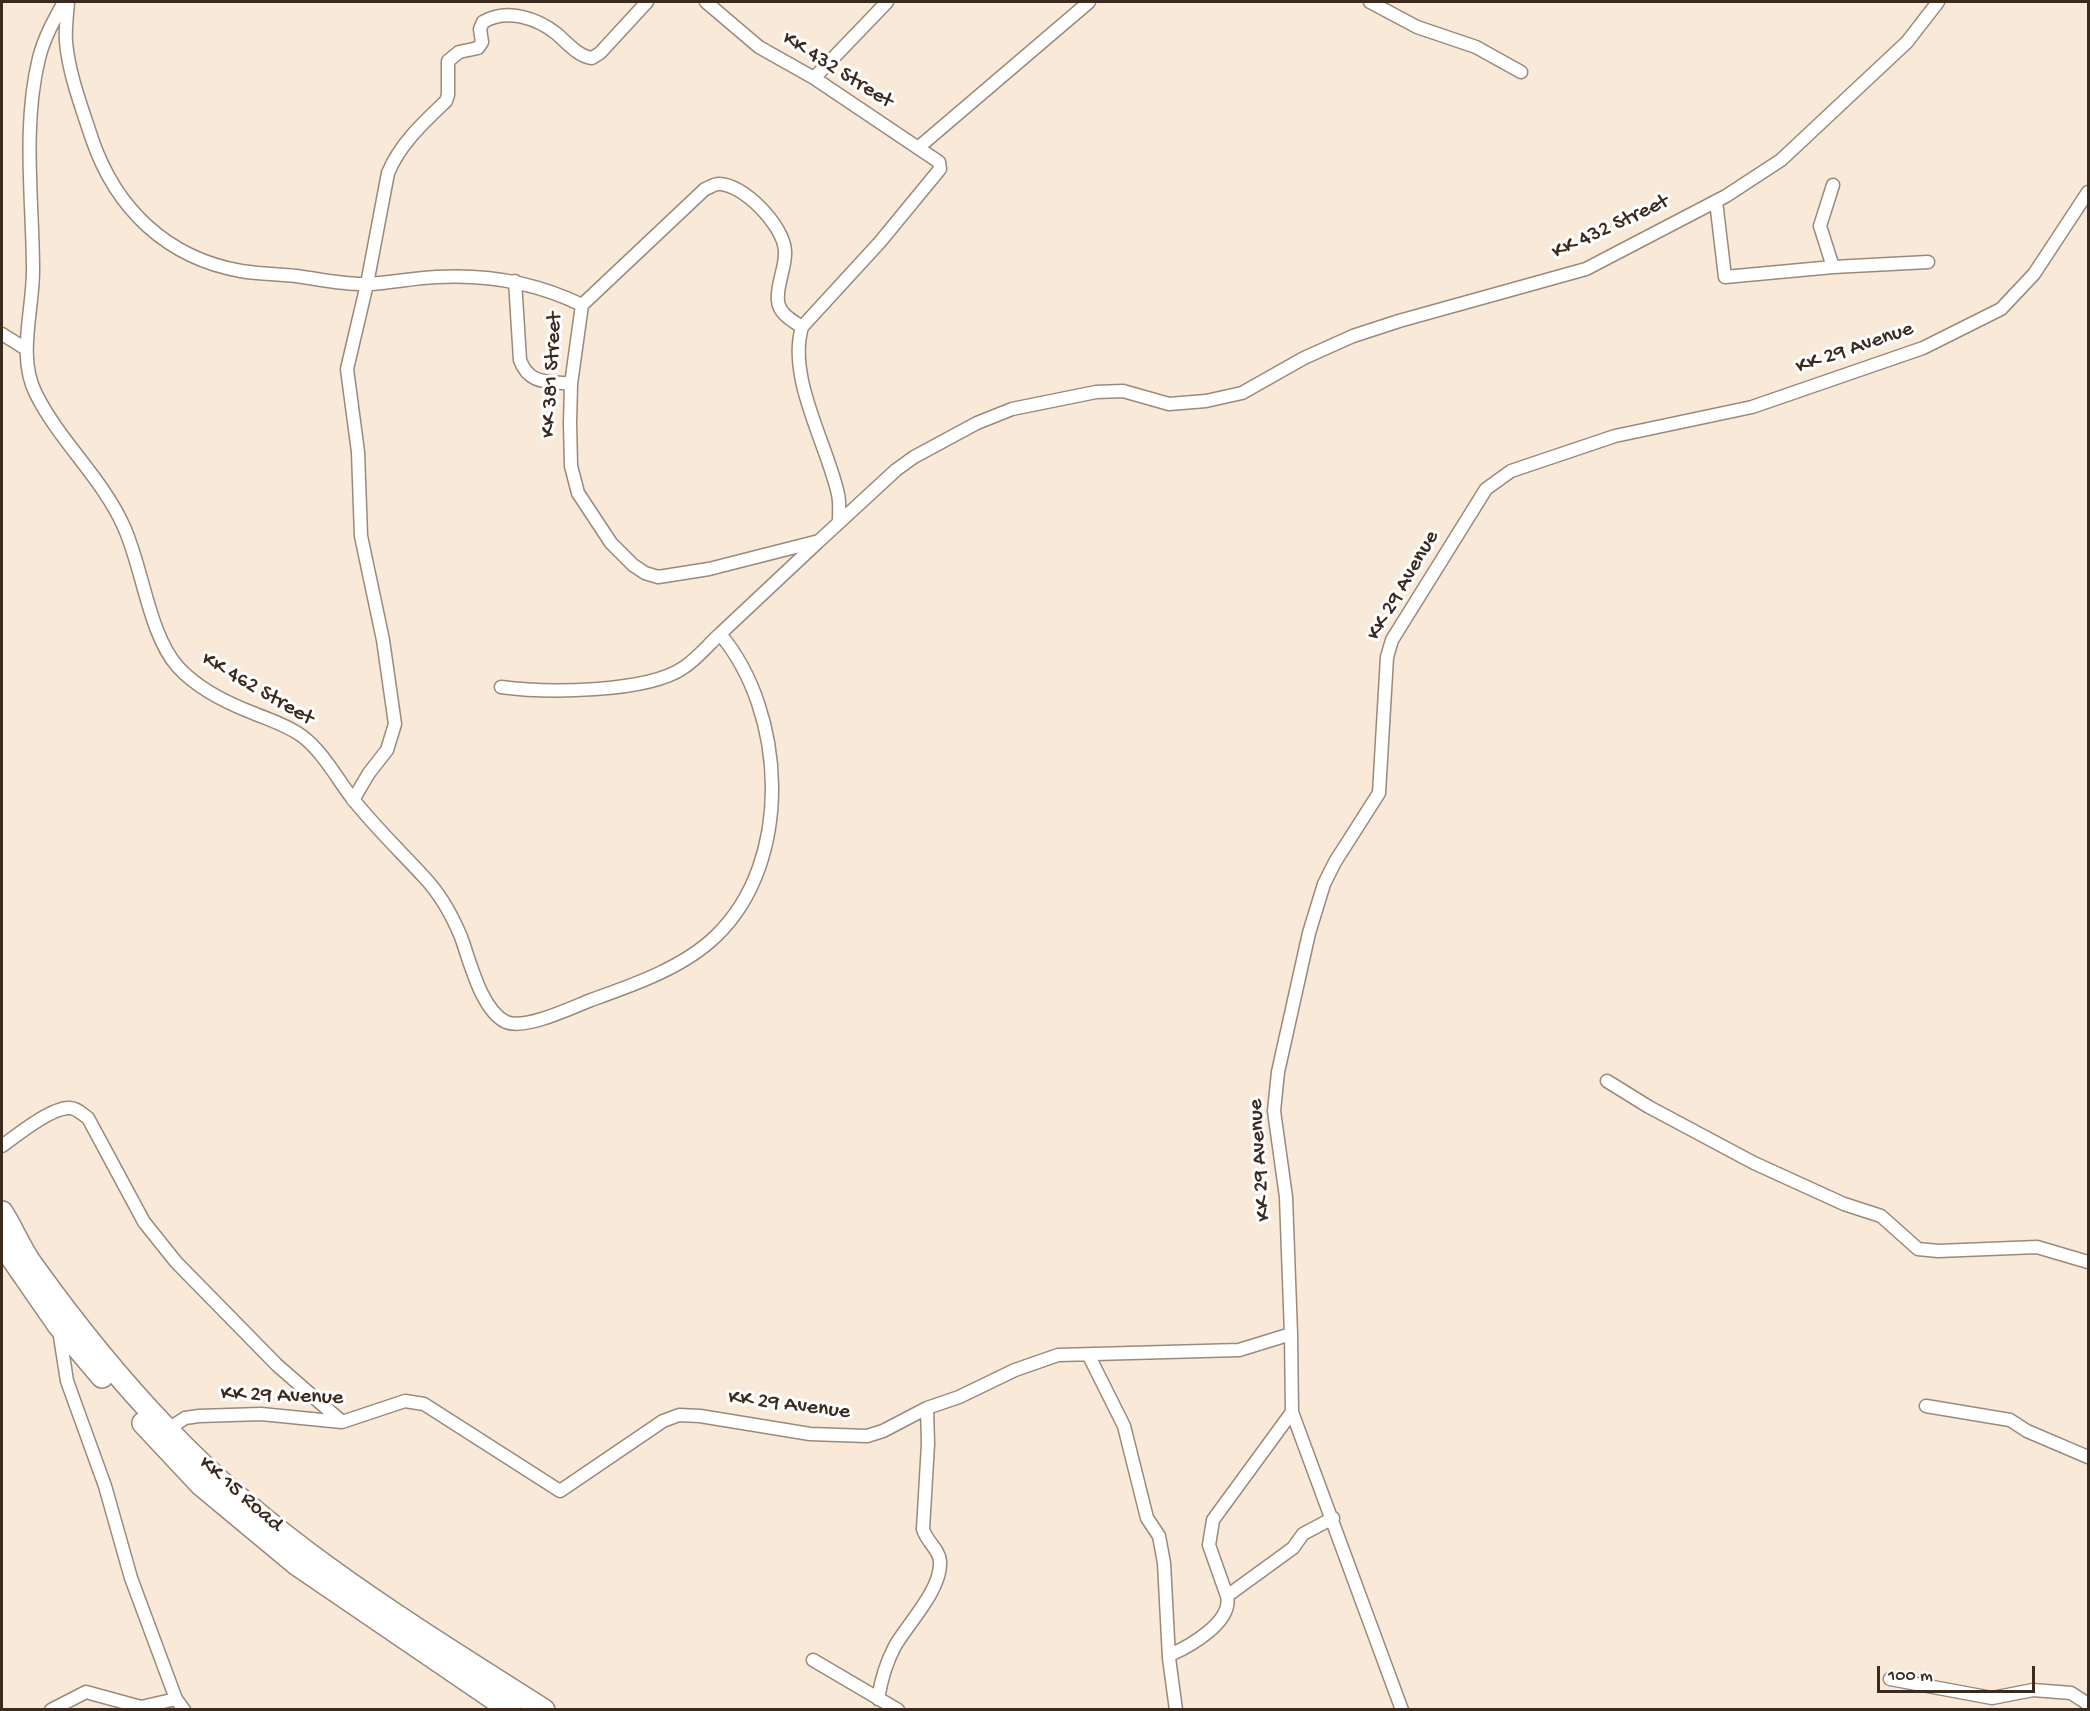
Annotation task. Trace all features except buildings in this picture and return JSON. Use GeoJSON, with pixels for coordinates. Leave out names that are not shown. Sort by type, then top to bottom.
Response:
{"type":"FeatureCollection","features":[{"type":"Feature","properties":{"kind":"highway","name":"KK 15 Road"},"geometry":{"type":"LineString","coordinates":[[2,1212],[32,1264],[88,1339],[167,1430],[246,1502],[338,1574],[544,1710]]}},
{"type":"Feature","properties":{"kind":"highway","name":"KK 15 Road"},"geometry":{"type":"LineString","coordinates":[[2,1244],[58,1325],[165,1449],[231,1510],[296,1564],[510,1710]]}},
{"type":"Feature","properties":{"kind":"street","name":"KK 381 Street"},"geometry":{"type":"LineString","coordinates":[[66,2],[66,42],[74,79],[98,156],[114,187],[145,227],[207,261],[240,270],[367,284],[437,276],[481,277],[515,281],[554,291],[582,305],[571,384],[571,466],[578,493],[611,543],[633,565],[645,573],[658,577],[682,575],[819,541],[896,470],[914,457],[977,423],[1012,409],[1096,392],[1123,391],[1169,404],[1206,401],[1242,393]]}},
{"type":"Feature","properties":{"kind":"street","name":"KK 462 Street"},"geometry":{"type":"LineString","coordinates":[[66,2],[47,34],[34,86],[30,143],[33,273],[26,349],[31,380],[36,394],[116,509],[126,531],[168,654],[200,686],[304,738],[320,753],[353,800],[440,896],[460,936],[482,993],[493,1010],[507,1022],[527,1023],[624,988],[679,962],[716,936],[746,896],[758,871],[771,821],[769,749],[762,710],[752,681],[738,655],[720,634]]}},
{"type":"Feature","properties":{"kind":"street"},"geometry":{"type":"LineString","coordinates":[[353,800],[369,773],[387,750],[395,724],[383,640],[361,536],[358,452],[347,369],[367,284],[382,200],[395,156],[446,101],[448,62],[459,52],[478,48],[483,42],[480,29],[483,22],[500,15],[532,19],[548,27],[580,53],[592,58],[600,53],[647,2]]}},
{"type":"Feature","properties":{"kind":"street","name":"KK 432 Street"},"geometry":{"type":"LineString","coordinates":[[706,2],[759,47],[814,78],[939,162],[940,169],[880,242],[802,327]]}},
{"type":"Feature","properties":{"kind":"street"},"geometry":{"type":"LineString","coordinates":[[814,78],[887,2]]}},
{"type":"Feature","properties":{"kind":"street"},"geometry":{"type":"LineString","coordinates":[[919,147],[1089,2]]}},
{"type":"Feature","properties":{"kind":"street"},"geometry":{"type":"LineString","coordinates":[[1370,2],[1418,27],[1476,47],[1521,72]]}},
{"type":"Feature","properties":{"kind":"street","name":"KK 432 Street"},"geometry":{"type":"LineString","coordinates":[[1242,393],[1304,358],[1353,336],[1586,269],[1716,201],[1780,160],[1907,42],[1938,2]]}},
{"type":"Feature","properties":{"kind":"street"},"geometry":{"type":"LineString","coordinates":[[582,305],[705,189],[716,184],[731,186],[761,207],[774,223],[785,250],[778,302],[784,314],[802,327],[798,341],[801,373],[839,497],[839,522]]}},
{"type":"Feature","properties":{"kind":"street"},"geometry":{"type":"LineString","coordinates":[[1833,185],[1820,226],[1833,267]]}},
{"type":"Feature","properties":{"kind":"street","name":"KK 29 Avenue"},"geometry":{"type":"LineString","coordinates":[[167,1430],[185,1418],[199,1416],[261,1414],[342,1422],[405,1401],[414,1401],[424,1404],[560,1491],[663,1421],[679,1415],[700,1416],[810,1434],[857,1436],[883,1431],[927,1408],[1058,1355],[1089,1356],[1108,1352],[1185,1353],[1239,1350],[1291,1334],[1286,1197],[1274,1111],[1278,1072],[1309,933],[1331,869],[1379,793],[1386,657],[1392,640],[1486,489],[1511,471],[1615,436],[1752,407],[1923,348],[2001,309],[2034,274],[2088,192]]}},
{"type":"Feature","properties":{"kind":"street"},"geometry":{"type":"LineString","coordinates":[[1716,201],[1725,278],[1833,267],[1928,262]]}},
{"type":"Feature","properties":{"kind":"street"},"geometry":{"type":"LineString","coordinates":[[515,281],[520,360],[524,370],[533,379],[571,384]]}},
{"type":"Feature","properties":{"kind":"street"},"geometry":{"type":"LineString","coordinates":[[2,334],[26,349]]}},
{"type":"Feature","properties":{"kind":"street"},"geometry":{"type":"LineString","coordinates":[[501,687],[522,690],[580,689],[654,680],[682,669],[819,541]]}},
{"type":"Feature","properties":{"kind":"street"},"geometry":{"type":"LineString","coordinates":[[1607,1081],[1648,1107],[1754,1163],[1826,1196],[1881,1216],[1918,1248],[1938,1251],[2037,1247],[2088,1262]]}},
{"type":"Feature","properties":{"kind":"street"},"geometry":{"type":"LineString","coordinates":[[2,1146],[52,1113],[66,1108],[75,1109],[88,1118],[144,1222],[176,1262],[277,1365],[342,1422]]}},
{"type":"Feature","properties":{"kind":"street"},"geometry":{"type":"LineString","coordinates":[[51,1710],[86,1692],[141,1707],[180,1704],[131,1578],[105,1486],[67,1381],[58,1325]]}},
{"type":"Feature","properties":{"kind":"street"},"geometry":{"type":"LineString","coordinates":[[1291,1334],[1292,1412],[1402,1710]]}},
{"type":"Feature","properties":{"kind":"street"},"geometry":{"type":"LineString","coordinates":[[1089,1356],[1124,1426],[1147,1518],[1159,1536],[1176,1710]]}},
{"type":"Feature","properties":{"kind":"street"},"geometry":{"type":"LineString","coordinates":[[1926,1406],[2010,1420],[2026,1431],[2088,1456]]}},
{"type":"Feature","properties":{"kind":"street"},"geometry":{"type":"LineString","coordinates":[[878,1699],[882,1676],[894,1648],[934,1589],[939,1566],[940,1559],[925,1538],[923,1529],[928,1444],[927,1408]]}},
{"type":"Feature","properties":{"kind":"street"},"geometry":{"type":"LineString","coordinates":[[1170,1655],[1196,1643],[1227,1612],[1229,1604],[1227,1596],[1209,1545],[1213,1520],[1292,1412]]}},
{"type":"Feature","properties":{"kind":"street"},"geometry":{"type":"LineString","coordinates":[[1227,1596],[1293,1548],[1303,1534],[1333,1518]]}},
{"type":"Feature","properties":{"kind":"street"},"geometry":{"type":"LineString","coordinates":[[813,1660],[898,1710]]}},
{"type":"Feature","properties":{"kind":"street"},"geometry":{"type":"LineString","coordinates":[[1890,1679],[1992,1698],[2033,1690],[2071,1693],[2088,1704]]}}]}
